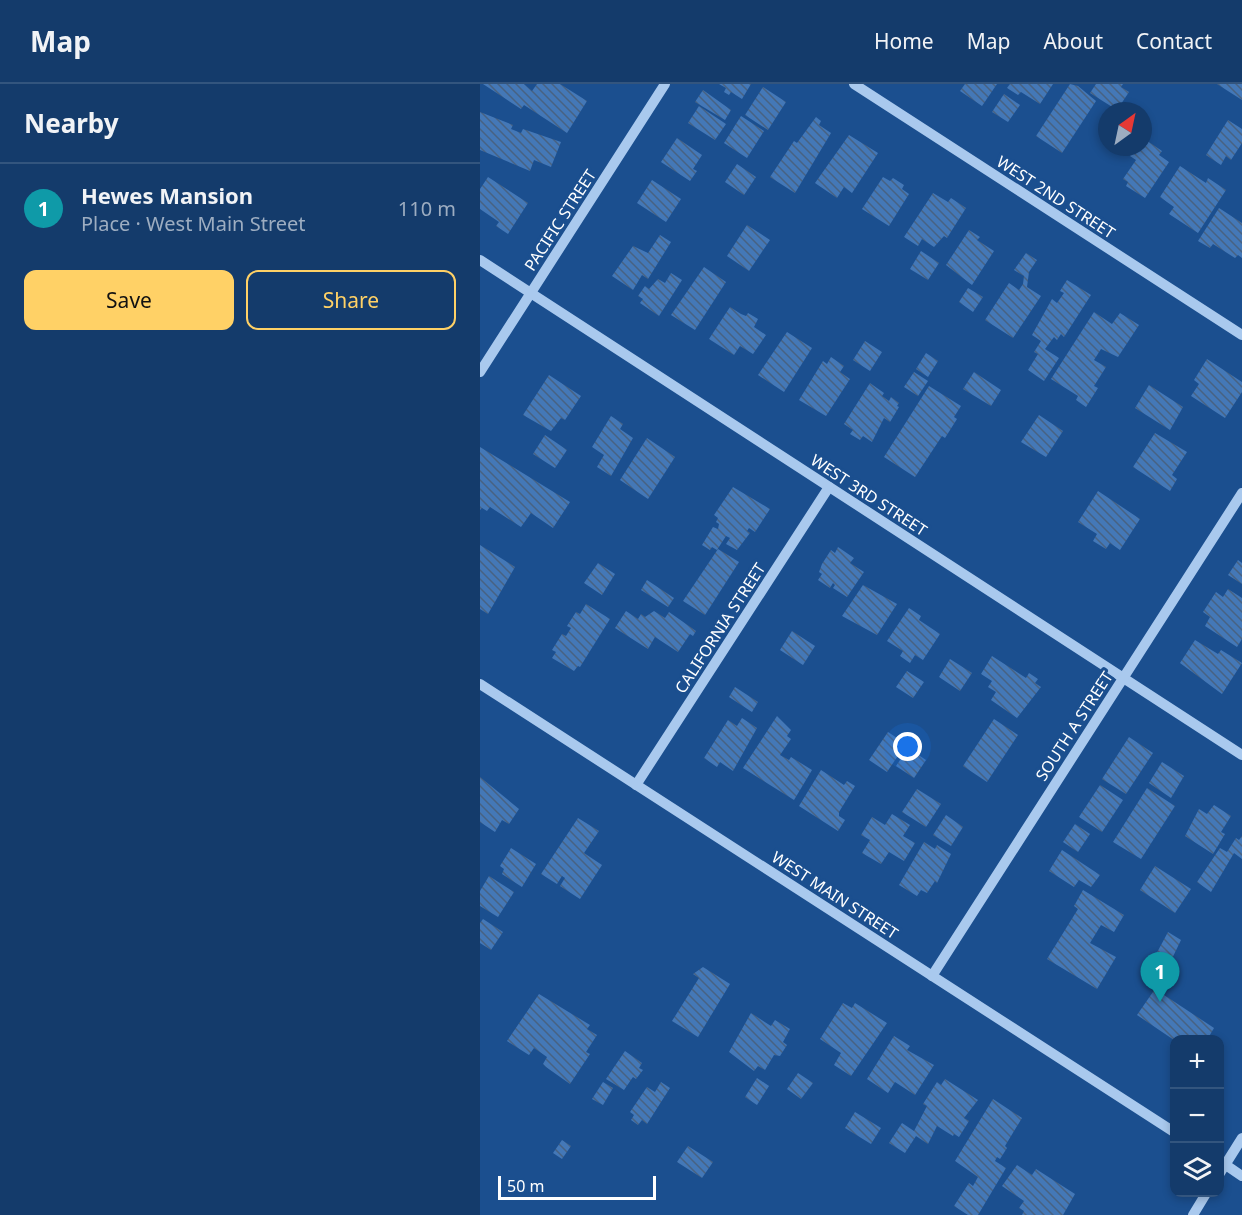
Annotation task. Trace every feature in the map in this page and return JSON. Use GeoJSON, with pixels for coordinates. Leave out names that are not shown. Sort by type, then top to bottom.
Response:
{"type":"FeatureCollection","features":[{"type":"Feature","properties":{"kind":"street","name":"PACIFIC STREET"},"geometry":{"type":"LineString","coordinates":[[480,372],[665,84]]}},
{"type":"Feature","properties":{"kind":"street","name":"WEST 2ND STREET"},"geometry":{"type":"LineString","coordinates":[[854,84],[1242,335]]}},
{"type":"Feature","properties":{"kind":"street","name":"WEST 3RD STREET"},"geometry":{"type":"LineString","coordinates":[[480,260],[1242,755]]}},
{"type":"Feature","properties":{"kind":"street","name":"CALIFORNIA STREET"},"geometry":{"type":"LineString","coordinates":[[636,784],[829,487]]}},
{"type":"Feature","properties":{"kind":"street","name":"SOUTH A STREET"},"geometry":{"type":"LineString","coordinates":[[932,976],[1242,493]]}},
{"type":"Feature","properties":{"kind":"street","name":"WEST MAIN STREET"},"geometry":{"type":"LineString","coordinates":[[480,684],[1170,1129]]}},
{"type":"Feature","properties":{"kind":"street"},"geometry":{"type":"LineString","coordinates":[[1224,1162],[1242,1138]]}},
{"type":"Feature","properties":{"kind":"street"},"geometry":{"type":"LineString","coordinates":[[1224,1167],[1242,1176]]}},
{"type":"Feature","properties":{"kind":"street"},"geometry":{"type":"LineString","coordinates":[[1193,1215],[1204,1197]]}},
{"type":"Feature","properties":{"kind":"building"},"geometry":{"type":"Polygon","coordinates":[[[483,84],[524,84],[532,91],[537,84],[560,84],[587,101],[567,133],[524,105],[521,109],[483,84]]]}},
{"type":"Feature","properties":{"kind":"building"},"geometry":{"type":"Polygon","coordinates":[[[719,84],[751,84],[742,99],[731,92],[729,95],[724,92],[726,88],[719,84]]]}},
{"type":"Feature","properties":{"kind":"building"},"geometry":{"type":"Polygon","coordinates":[[[965,84],[997,84],[982,106],[960,91],[965,84]]]}},
{"type":"Feature","properties":{"kind":"building"},"geometry":{"type":"Polygon","coordinates":[[[1010,84],[1053,84],[1040,104],[1021,92],[1018,95],[1007,88],[1010,84]]]}},
{"type":"Feature","properties":{"kind":"building"},"geometry":{"type":"Polygon","coordinates":[[[1070,84],[1078,86],[1096,101],[1062,153],[1036,136],[1070,84]]]}},
{"type":"Feature","properties":{"kind":"building"},"geometry":{"type":"Polygon","coordinates":[[[1096,84],[1123,84],[1121,87],[1129,92],[1122,102],[1104,102],[1090,93],[1096,84]]]}},
{"type":"Feature","properties":{"kind":"building"},"geometry":{"type":"Polygon","coordinates":[[[1217,84],[1242,84],[1242,100],[1217,84]]]}},
{"type":"Feature","properties":{"kind":"building"},"geometry":{"type":"Polygon","coordinates":[[[763,87],[786,102],[768,130],[745,115],[763,87]]]}},
{"type":"Feature","properties":{"kind":"building"},"geometry":{"type":"Polygon","coordinates":[[[703,90],[731,110],[725,120],[695,102],[703,90]]]}},
{"type":"Feature","properties":{"kind":"building"},"geometry":{"type":"Polygon","coordinates":[[[1004,94],[1020,105],[1008,122],[992,112],[1004,94]]]}},
{"type":"Feature","properties":{"kind":"building"},"geometry":{"type":"Polygon","coordinates":[[[699,106],[726,124],[715,140],[688,123],[699,106]]]}},
{"type":"Feature","properties":{"kind":"building"},"geometry":{"type":"Polygon","coordinates":[[[480,112],[513,125],[511,129],[521,133],[523,129],[561,142],[551,167],[534,160],[530,171],[480,150],[480,112]]]}},
{"type":"Feature","properties":{"kind":"building"},"geometry":{"type":"Polygon","coordinates":[[[741,116],[764,131],[747,158],[724,143],[741,116]]]}},
{"type":"Feature","properties":{"kind":"building"},"geometry":{"type":"Polygon","coordinates":[[[816,117],[821,121],[819,125],[831,133],[795,193],[770,177],[794,141],[797,143],[816,117]]]}},
{"type":"Feature","properties":{"kind":"building"},"geometry":{"type":"Polygon","coordinates":[[[1228,120],[1242,129],[1242,143],[1231,160],[1226,156],[1221,165],[1206,155],[1228,120]]]}},
{"type":"Feature","properties":{"kind":"building"},"geometry":{"type":"Polygon","coordinates":[[[849,135],[878,153],[852,193],[844,187],[837,198],[815,183],[849,135]]]}},
{"type":"Feature","properties":{"kind":"building"},"geometry":{"type":"Polygon","coordinates":[[[677,138],[702,155],[693,169],[697,171],[690,181],[661,162],[677,138]]]}},
{"type":"Feature","properties":{"kind":"building"},"geometry":{"type":"Polygon","coordinates":[[[1152,144],[1162,151],[1159,155],[1169,162],[1145,198],[1126,186],[1128,182],[1123,179],[1136,160],[1130,156],[1152,156],[1152,144]]]}},
{"type":"Feature","properties":{"kind":"building"},"geometry":{"type":"Polygon","coordinates":[[[737,164],[756,177],[744,195],[725,182],[737,164]]]}},
{"type":"Feature","properties":{"kind":"building"},"geometry":{"type":"Polygon","coordinates":[[[1180,166],[1206,183],[1208,178],[1226,190],[1198,233],[1169,214],[1174,207],[1160,197],[1180,166]]]}},
{"type":"Feature","properties":{"kind":"building"},"geometry":{"type":"Polygon","coordinates":[[[488,177],[528,203],[508,234],[496,226],[499,222],[480,209],[480,189],[488,177]]]}},
{"type":"Feature","properties":{"kind":"building"},"geometry":{"type":"Polygon","coordinates":[[[883,177],[890,181],[893,178],[904,185],[902,189],[909,194],[889,226],[862,209],[883,177]]]}},
{"type":"Feature","properties":{"kind":"building"},"geometry":{"type":"Polygon","coordinates":[[[652,180],[681,199],[666,222],[637,203],[652,180]]]}},
{"type":"Feature","properties":{"kind":"building"},"geometry":{"type":"Polygon","coordinates":[[[933,193],[948,202],[951,198],[966,208],[947,238],[944,236],[934,247],[922,239],[918,246],[904,237],[933,193]]]}},
{"type":"Feature","properties":{"kind":"building"},"geometry":{"type":"Polygon","coordinates":[[[1219,208],[1242,223],[1242,258],[1238,255],[1235,258],[1213,244],[1210,248],[1198,241],[1219,208]]]}},
{"type":"Feature","properties":{"kind":"building"},"geometry":{"type":"Polygon","coordinates":[[[747,225],[770,240],[749,271],[727,256],[747,225]]]}},
{"type":"Feature","properties":{"kind":"building"},"geometry":{"type":"Polygon","coordinates":[[[969,230],[980,237],[977,240],[994,251],[972,285],[946,265],[969,230]]]}},
{"type":"Feature","properties":{"kind":"building"},"geometry":{"type":"Polygon","coordinates":[[[660,235],[671,242],[648,279],[642,275],[633,290],[612,276],[633,246],[648,253],[660,235]]]}},
{"type":"Feature","properties":{"kind":"building"},"geometry":{"type":"Polygon","coordinates":[[[921,251],[939,263],[928,280],[910,269],[921,251]]]}},
{"type":"Feature","properties":{"kind":"building"},"geometry":{"type":"Polygon","coordinates":[[[1026,253],[1037,260],[1029,272],[1027,287],[1041,296],[1013,338],[985,320],[1009,283],[1019,290],[1023,284],[1024,276],[1014,270],[1026,253]]]}},
{"type":"Feature","properties":{"kind":"building"},"geometry":{"type":"Polygon","coordinates":[[[704,267],[726,282],[695,330],[671,315],[704,267]]]}},
{"type":"Feature","properties":{"kind":"building"},"geometry":{"type":"Polygon","coordinates":[[[671,273],[682,280],[659,316],[640,303],[643,299],[638,296],[645,286],[649,289],[658,279],[665,283],[671,273]]]}},
{"type":"Feature","properties":{"kind":"building"},"geometry":{"type":"Polygon","coordinates":[[[1067,280],[1091,295],[1064,337],[1061,334],[1057,340],[1054,337],[1045,349],[1059,358],[1044,381],[1028,370],[1038,354],[1034,352],[1041,341],[1032,335],[1052,299],[1057,303],[1064,293],[1060,291],[1067,280]]]}},
{"type":"Feature","properties":{"kind":"building"},"geometry":{"type":"Polygon","coordinates":[[[968,288],[983,297],[973,312],[959,302],[968,288]]]}},
{"type":"Feature","properties":{"kind":"building"},"geometry":{"type":"Polygon","coordinates":[[[730,307],[741,314],[746,316],[748,313],[758,319],[754,327],[766,335],[753,354],[740,346],[734,355],[709,339],[730,307]]]}},
{"type":"Feature","properties":{"kind":"building"},"geometry":{"type":"Polygon","coordinates":[[[1094,312],[1112,324],[1120,313],[1139,325],[1118,357],[1101,349],[1094,360],[1106,367],[1094,386],[1098,388],[1086,407],[1076,400],[1078,396],[1051,379],[1094,312]]]}},
{"type":"Feature","properties":{"kind":"building"},"geometry":{"type":"Polygon","coordinates":[[[787,332],[812,348],[784,392],[758,375],[787,332]]]}},
{"type":"Feature","properties":{"kind":"building"},"geometry":{"type":"Polygon","coordinates":[[[865,341],[882,352],[870,371],[853,360],[865,341]]]}},
{"type":"Feature","properties":{"kind":"building"},"geometry":{"type":"Polygon","coordinates":[[[926,353],[938,361],[928,377],[916,369],[926,353]]]}},
{"type":"Feature","properties":{"kind":"building"},"geometry":{"type":"Polygon","coordinates":[[[831,357],[844,366],[840,372],[850,379],[826,416],[799,400],[823,361],[827,364],[831,357]]]}},
{"type":"Feature","properties":{"kind":"building"},"geometry":{"type":"Polygon","coordinates":[[[1207,359],[1242,382],[1242,392],[1225,418],[1191,396],[1199,384],[1194,380],[1207,359]]]}},
{"type":"Feature","properties":{"kind":"building"},"geometry":{"type":"Polygon","coordinates":[[[914,372],[928,381],[918,396],[904,387],[914,372]]]}},
{"type":"Feature","properties":{"kind":"building"},"geometry":{"type":"Polygon","coordinates":[[[974,372],[1001,390],[991,406],[963,389],[974,372]]]}},
{"type":"Feature","properties":{"kind":"building"},"geometry":{"type":"Polygon","coordinates":[[[549,375],[581,396],[565,420],[561,418],[551,431],[523,415],[549,375]]]}},
{"type":"Feature","properties":{"kind":"building"},"geometry":{"type":"Polygon","coordinates":[[[870,383],[884,393],[882,396],[889,401],[891,397],[899,403],[890,422],[884,418],[872,442],[863,436],[860,440],[850,434],[853,430],[844,424],[870,383]]]}},
{"type":"Feature","properties":{"kind":"building"},"geometry":{"type":"Polygon","coordinates":[[[1149,385],[1183,407],[1170,430],[1135,408],[1149,385]]]}},
{"type":"Feature","properties":{"kind":"building"},"geometry":{"type":"Polygon","coordinates":[[[929,386],[961,406],[954,417],[957,419],[945,438],[942,436],[915,477],[884,457],[929,386]]]}},
{"type":"Feature","properties":{"kind":"building"},"geometry":{"type":"Polygon","coordinates":[[[1039,415],[1063,431],[1046,457],[1021,442],[1039,415]]]}},
{"type":"Feature","properties":{"kind":"building"},"geometry":{"type":"Polygon","coordinates":[[[611,416],[623,424],[620,429],[633,438],[611,476],[597,467],[604,455],[592,447],[611,416]]]}},
{"type":"Feature","properties":{"kind":"building"},"geometry":{"type":"Polygon","coordinates":[[[1155,433],[1187,452],[1172,475],[1177,479],[1170,491],[1133,467],[1155,433]]]}},
{"type":"Feature","properties":{"kind":"building"},"geometry":{"type":"Polygon","coordinates":[[[545,435],[567,450],[555,468],[533,454],[545,435]]]}},
{"type":"Feature","properties":{"kind":"building"},"geometry":{"type":"Polygon","coordinates":[[[647,438],[675,457],[648,499],[620,480],[647,438]]]}},
{"type":"Feature","properties":{"kind":"building"},"geometry":{"type":"Polygon","coordinates":[[[480,447],[570,502],[553,528],[531,513],[521,527],[490,507],[487,511],[482,508],[480,510],[480,447]]]}},
{"type":"Feature","properties":{"kind":"building"},"geometry":{"type":"Polygon","coordinates":[[[733,487],[770,509],[755,532],[749,528],[747,531],[750,533],[737,550],[726,544],[730,538],[726,536],[717,550],[712,547],[710,550],[702,545],[713,527],[718,529],[719,524],[716,522],[718,518],[714,515],[733,487]]]}},
{"type":"Feature","properties":{"kind":"building"},"geometry":{"type":"Polygon","coordinates":[[[1098,491],[1140,519],[1120,550],[1110,543],[1106,549],[1093,541],[1097,534],[1078,522],[1098,491]]]}},
{"type":"Feature","properties":{"kind":"building"},"geometry":{"type":"Polygon","coordinates":[[[480,545],[515,567],[488,614],[480,609],[480,545]]]}},
{"type":"Feature","properties":{"kind":"building"},"geometry":{"type":"Polygon","coordinates":[[[838,547],[854,558],[850,563],[864,572],[847,597],[833,588],[835,585],[833,583],[830,588],[818,580],[822,574],[819,572],[822,564],[831,550],[835,553],[838,547]]]}},
{"type":"Feature","properties":{"kind":"building"},"geometry":{"type":"Polygon","coordinates":[[[718,549],[739,562],[705,615],[683,601],[718,549]]]}},
{"type":"Feature","properties":{"kind":"building"},"geometry":{"type":"Polygon","coordinates":[[[1238,560],[1242,563],[1242,584],[1228,575],[1238,560]]]}},
{"type":"Feature","properties":{"kind":"building"},"geometry":{"type":"Polygon","coordinates":[[[598,563],[615,574],[602,595],[584,583],[598,563]]]}},
{"type":"Feature","properties":{"kind":"building"},"geometry":{"type":"Polygon","coordinates":[[[647,580],[674,598],[668,607],[641,590],[647,580]]]}},
{"type":"Feature","properties":{"kind":"building"},"geometry":{"type":"Polygon","coordinates":[[[863,585],[897,604],[877,635],[842,616],[863,585]]]}},
{"type":"Feature","properties":{"kind":"building"},"geometry":{"type":"Polygon","coordinates":[[[1228,589],[1242,598],[1242,639],[1237,647],[1205,626],[1210,617],[1203,612],[1216,592],[1223,597],[1228,589]]]}},
{"type":"Feature","properties":{"kind":"building"},"geometry":{"type":"Polygon","coordinates":[[[586,604],[610,619],[580,667],[578,666],[574,671],[552,658],[556,652],[552,650],[562,634],[566,636],[571,628],[567,626],[576,612],[580,614],[586,604]]]}},
{"type":"Feature","properties":{"kind":"building"},"geometry":{"type":"Polygon","coordinates":[[[909,608],[921,616],[919,620],[940,634],[923,660],[915,655],[910,663],[900,656],[903,651],[887,641],[909,608]]]}},
{"type":"Feature","properties":{"kind":"building"},"geometry":{"type":"Polygon","coordinates":[[[626,611],[638,619],[641,614],[645,617],[654,611],[665,618],[669,612],[696,631],[693,636],[690,634],[678,652],[655,637],[648,649],[615,628],[626,611]]]}},
{"type":"Feature","properties":{"kind":"building"},"geometry":{"type":"Polygon","coordinates":[[[792,631],[815,646],[803,665],[780,650],[792,631]]]}},
{"type":"Feature","properties":{"kind":"building"},"geometry":{"type":"Polygon","coordinates":[[[1195,640],[1218,654],[1221,650],[1242,663],[1222,694],[1180,663],[1195,640]]]}},
{"type":"Feature","properties":{"kind":"building"},"geometry":{"type":"Polygon","coordinates":[[[992,656],[1026,678],[1029,673],[1038,679],[1035,683],[1041,687],[1017,718],[991,700],[996,692],[988,687],[992,681],[981,674],[992,656]]]}},
{"type":"Feature","properties":{"kind":"building"},"geometry":{"type":"Polygon","coordinates":[[[950,659],[972,673],[960,691],[939,677],[950,659]]]}},
{"type":"Feature","properties":{"kind":"building"},"geometry":{"type":"Polygon","coordinates":[[[907,671],[924,682],[913,698],[896,687],[907,671]]]}},
{"type":"Feature","properties":{"kind":"building"},"geometry":{"type":"Polygon","coordinates":[[[735,687],[758,702],[752,712],[729,697],[735,687]]]}},
{"type":"Feature","properties":{"kind":"building"},"geometry":{"type":"Polygon","coordinates":[[[777,716],[791,730],[787,736],[791,739],[780,755],[789,760],[791,757],[812,770],[794,800],[743,768],[777,716]]]}},
{"type":"Feature","properties":{"kind":"building"},"geometry":{"type":"Polygon","coordinates":[[[742,718],[757,728],[733,771],[720,762],[717,767],[704,758],[728,720],[737,726],[742,718]]]}},
{"type":"Feature","properties":{"kind":"building"},"geometry":{"type":"Polygon","coordinates":[[[994,719],[1018,735],[987,782],[963,766],[994,719]]]}},
{"type":"Feature","properties":{"kind":"building"},"geometry":{"type":"Polygon","coordinates":[[[888,732],[906,744],[887,772],[869,760],[888,732]]]}},
{"type":"Feature","properties":{"kind":"building"},"geometry":{"type":"Polygon","coordinates":[[[1129,737],[1153,753],[1126,794],[1102,779],[1129,737]]]}},
{"type":"Feature","properties":{"kind":"building"},"geometry":{"type":"Polygon","coordinates":[[[908,748],[926,760],[914,778],[896,766],[908,748]]]}},
{"type":"Feature","properties":{"kind":"building"},"geometry":{"type":"Polygon","coordinates":[[[1162,762],[1184,776],[1171,798],[1149,783],[1162,762]]]}},
{"type":"Feature","properties":{"kind":"building"},"geometry":{"type":"Polygon","coordinates":[[[821,770],[844,785],[847,781],[855,786],[839,812],[839,816],[845,820],[838,831],[799,806],[821,770]]]}},
{"type":"Feature","properties":{"kind":"building"},"geometry":{"type":"Polygon","coordinates":[[[480,777],[519,809],[509,824],[502,820],[495,832],[480,822],[480,777]]]}},
{"type":"Feature","properties":{"kind":"building"},"geometry":{"type":"Polygon","coordinates":[[[1100,785],[1123,800],[1102,832],[1079,817],[1100,785]]]}},
{"type":"Feature","properties":{"kind":"building"},"geometry":{"type":"Polygon","coordinates":[[[1147,788],[1175,806],[1141,859],[1113,842],[1147,788]]]}},
{"type":"Feature","properties":{"kind":"building"},"geometry":{"type":"Polygon","coordinates":[[[917,789],[941,804],[926,827],[902,812],[917,789]]]}},
{"type":"Feature","properties":{"kind":"building"},"geometry":{"type":"Polygon","coordinates":[[[1214,805],[1231,816],[1221,832],[1225,834],[1213,854],[1185,836],[1199,809],[1207,814],[1214,805]]]}},
{"type":"Feature","properties":{"kind":"building"},"geometry":{"type":"Polygon","coordinates":[[[892,814],[910,825],[903,836],[915,843],[904,861],[889,852],[881,864],[862,853],[870,840],[861,835],[872,817],[885,825],[892,814]]]}},
{"type":"Feature","properties":{"kind":"building"},"geometry":{"type":"Polygon","coordinates":[[[946,815],[963,827],[951,846],[933,835],[946,815]]]}},
{"type":"Feature","properties":{"kind":"building"},"geometry":{"type":"Polygon","coordinates":[[[578,818],[599,831],[584,853],[602,865],[580,899],[560,886],[565,878],[562,876],[557,884],[541,874],[578,818]]]}},
{"type":"Feature","properties":{"kind":"building"},"geometry":{"type":"Polygon","coordinates":[[[1075,824],[1090,834],[1078,852],[1063,842],[1075,824]]]}},
{"type":"Feature","properties":{"kind":"building"},"geometry":{"type":"Polygon","coordinates":[[[1242,836],[1242,859],[1234,853],[1211,892],[1197,882],[1220,848],[1227,852],[1236,838],[1239,840],[1242,836]]]}},
{"type":"Feature","properties":{"kind":"building"},"geometry":{"type":"Polygon","coordinates":[[[924,842],[935,849],[937,845],[951,854],[937,883],[935,881],[927,893],[921,890],[917,896],[899,885],[924,842]]]}},
{"type":"Feature","properties":{"kind":"building"},"geometry":{"type":"Polygon","coordinates":[[[511,848],[536,864],[522,887],[502,874],[504,869],[500,866],[511,848]]]}},
{"type":"Feature","properties":{"kind":"building"},"geometry":{"type":"Polygon","coordinates":[[[1062,850],[1100,875],[1091,887],[1079,880],[1074,887],[1049,871],[1062,850]]]}},
{"type":"Feature","properties":{"kind":"building"},"geometry":{"type":"Polygon","coordinates":[[[1155,866],[1191,889],[1175,913],[1140,890],[1155,866]]]}},
{"type":"Feature","properties":{"kind":"building"},"geometry":{"type":"Polygon","coordinates":[[[489,876],[514,892],[498,917],[480,906],[480,891],[489,876]]]}},
{"type":"Feature","properties":{"kind":"building"},"geometry":{"type":"Polygon","coordinates":[[[1083,890],[1124,915],[1114,932],[1101,925],[1090,943],[1116,957],[1097,989],[1047,959],[1078,909],[1074,906],[1083,890]]]}},
{"type":"Feature","properties":{"kind":"building"},"geometry":{"type":"Polygon","coordinates":[[[483,919],[503,932],[491,950],[480,943],[480,923],[483,919]]]}},
{"type":"Feature","properties":{"kind":"building"},"geometry":{"type":"Polygon","coordinates":[[[1168,932],[1181,940],[1167,969],[1175,973],[1163,992],[1153,986],[1156,980],[1146,973],[1168,932]]]}},
{"type":"Feature","properties":{"kind":"building"},"geometry":{"type":"Polygon","coordinates":[[[703,967],[730,984],[698,1037],[672,1021],[699,978],[693,974],[703,967]]]}},
{"type":"Feature","properties":{"kind":"building"},"geometry":{"type":"Polygon","coordinates":[[[1155,989],[1214,1028],[1210,1035],[1170,1035],[1170,1037],[1137,1015],[1155,989]]]}},
{"type":"Feature","properties":{"kind":"building"},"geometry":{"type":"Polygon","coordinates":[[[539,994],[590,1025],[587,1029],[597,1035],[586,1052],[590,1054],[570,1084],[543,1064],[547,1057],[534,1048],[529,1055],[507,1041],[539,994]]]}},
{"type":"Feature","properties":{"kind":"building"},"geometry":{"type":"Polygon","coordinates":[[[843,1003],[852,1008],[855,1003],[887,1023],[851,1076],[834,1065],[841,1053],[820,1039],[843,1003]]]}},
{"type":"Feature","properties":{"kind":"building"},"geometry":{"type":"Polygon","coordinates":[[[751,1013],[771,1026],[775,1020],[790,1029],[783,1042],[787,1045],[780,1056],[774,1055],[765,1070],[758,1066],[754,1071],[729,1052],[751,1013]]]}},
{"type":"Feature","properties":{"kind":"building"},"geometry":{"type":"Polygon","coordinates":[[[894,1036],[910,1046],[907,1050],[934,1065],[915,1095],[895,1082],[888,1093],[867,1079],[894,1036]]]}},
{"type":"Feature","properties":{"kind":"building"},"geometry":{"type":"Polygon","coordinates":[[[625,1051],[642,1063],[639,1068],[643,1070],[636,1079],[633,1077],[624,1090],[606,1079],[625,1051]]]}},
{"type":"Feature","properties":{"kind":"building"},"geometry":{"type":"Polygon","coordinates":[[[798,1073],[813,1083],[801,1099],[787,1089],[798,1073]]]}},
{"type":"Feature","properties":{"kind":"building"},"geometry":{"type":"Polygon","coordinates":[[[757,1078],[769,1086],[757,1105],[745,1097],[757,1078]]]}},
{"type":"Feature","properties":{"kind":"building"},"geometry":{"type":"Polygon","coordinates":[[[945,1079],[978,1100],[964,1118],[969,1121],[959,1137],[937,1126],[928,1144],[916,1136],[905,1153],[889,1143],[902,1123],[914,1131],[927,1106],[923,1104],[937,1082],[941,1085],[945,1079]]]}},
{"type":"Feature","properties":{"kind":"building"},"geometry":{"type":"Polygon","coordinates":[[[603,1082],[613,1088],[603,1105],[592,1099],[603,1082]]]}},
{"type":"Feature","properties":{"kind":"building"},"geometry":{"type":"Polygon","coordinates":[[[661,1082],[670,1088],[647,1124],[642,1120],[638,1125],[631,1120],[634,1115],[630,1112],[647,1087],[655,1092],[661,1082]]]}},
{"type":"Feature","properties":{"kind":"building"},"geometry":{"type":"Polygon","coordinates":[[[993,1099],[1022,1118],[1005,1146],[1007,1148],[1000,1159],[997,1157],[995,1161],[1006,1168],[978,1215],[968,1215],[954,1206],[969,1183],[973,1186],[978,1177],[955,1161],[993,1099]]]}},
{"type":"Feature","properties":{"kind":"building"},"geometry":{"type":"Polygon","coordinates":[[[855,1112],[881,1128],[871,1144],[845,1128],[855,1112]]]}},
{"type":"Feature","properties":{"kind":"building"},"geometry":{"type":"Polygon","coordinates":[[[562,1140],[571,1146],[562,1159],[553,1153],[562,1140]]]}},
{"type":"Feature","properties":{"kind":"building"},"geometry":{"type":"Polygon","coordinates":[[[688,1146],[713,1162],[702,1178],[677,1162],[688,1146]]]}},
{"type":"Feature","properties":{"kind":"building"},"geometry":{"type":"Polygon","coordinates":[[[1017,1165],[1032,1175],[1036,1169],[1075,1194],[1063,1215],[1022,1215],[1024,1211],[1019,1208],[1024,1201],[1002,1186],[1017,1165]]]}},
{"type":"Feature","properties":{"kind":"place","name":"Hewes Mansion"},"geometry":{"type":"Point","coordinates":[1160,1002]}}]}
